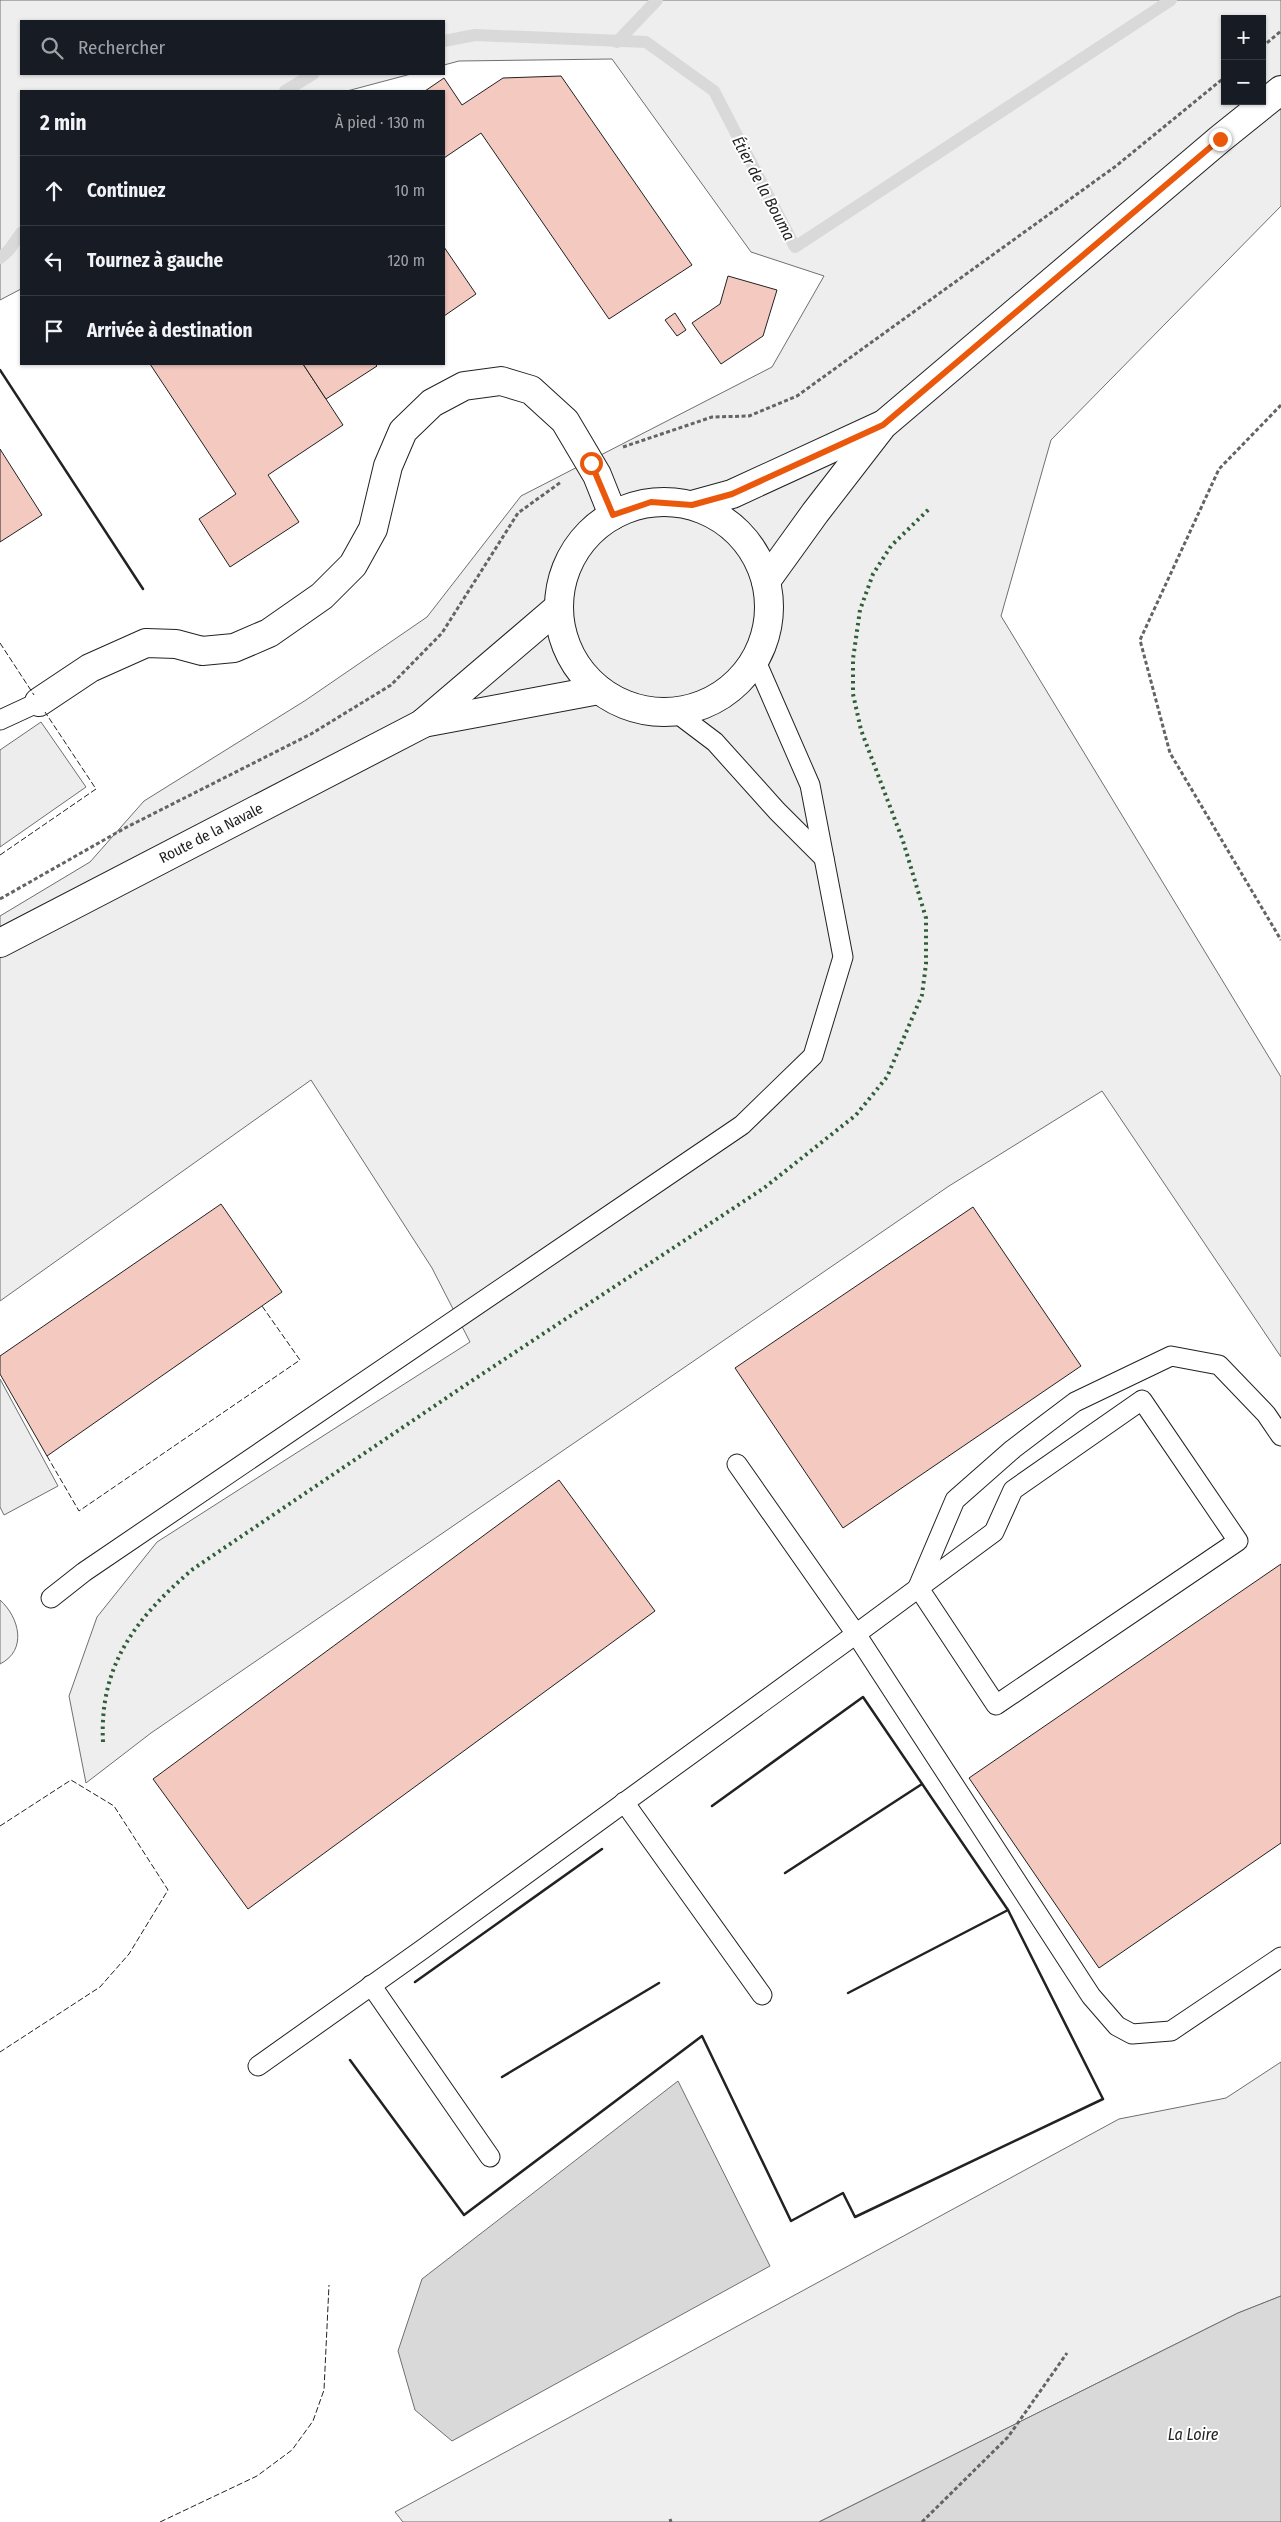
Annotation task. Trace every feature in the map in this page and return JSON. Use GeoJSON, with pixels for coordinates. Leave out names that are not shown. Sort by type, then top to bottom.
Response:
{"type":"FeatureCollection","features":[{"type":"Feature","properties":{"kind":"main road"},"geometry":{"type":"LineString","coordinates":[[766,581],[814,513],[883,425],[1220,139],[1281,90]]}},
{"type":"Feature","properties":{"kind":"main road"},"geometry":{"type":"LineString","coordinates":[[39,702],[90,668],[146,642],[176,644],[202,651],[234,648],[269,633],[322,596],[353,565],[373,529],[388,466],[403,431],[432,403],[464,386],[501,381],[531,390],[565,421],[597,475],[613,515]]}},
{"type":"Feature","properties":{"kind":"main road"},"geometry":{"type":"LineString","coordinates":[[692,505],[717,516],[739,533],[756,555],[769,594],[768,622],[761,648],[747,671],[727,691],[702,705],[674,711],[636,708],[599,690],[589,680],[573,659],[563,634],[559,607],[562,581],[574,555],[590,532],[613,515],[651,502],[692,505],[732,494],[883,425]]}},
{"type":"Feature","properties":{"kind":"main road","name":"Route de la Navale"},"geometry":{"type":"LineString","coordinates":[[0,943],[422,724],[559,607]]}},
{"type":"Feature","properties":{"kind":"main road","name":"Route de la Navale"},"geometry":{"type":"LineString","coordinates":[[422,724],[599,690]]}},
{"type":"Feature","properties":{"kind":"lane"},"geometry":{"type":"LineString","coordinates":[[51,1598],[84,1572],[742,1125],[813,1056],[843,957],[810,786],[755,659]]}},
{"type":"Feature","properties":{"kind":"lane"},"geometry":{"type":"LineString","coordinates":[[0,720],[39,702]]}},
{"type":"Feature","properties":{"kind":"lane"},"geometry":{"type":"LineString","coordinates":[[674,711],[715,742],[778,812],[824,858]]}},
{"type":"Feature","properties":{"kind":"lane"},"geometry":{"type":"LineString","coordinates":[[918,1587],[956,1500],[1013,1449],[1075,1402],[1171,1356],[1219,1366],[1266,1414],[1281,1436]]}},
{"type":"Feature","properties":{"kind":"lane"},"geometry":{"type":"LineString","coordinates":[[258,2066],[856,1634],[918,1587],[994,1532],[1013,1490],[1142,1400],[1238,1541],[996,1705],[918,1587]]}},
{"type":"Feature","properties":{"kind":"lane"},"geometry":{"type":"LineString","coordinates":[[737,1464],[856,1634],[1090,1996],[1117,2026],[1132,2034],[1171,2031],[1281,1957]]}},
{"type":"Feature","properties":{"kind":"lane"},"geometry":{"type":"LineString","coordinates":[[624,1802],[762,1995]]}},
{"type":"Feature","properties":{"kind":"lane"},"geometry":{"type":"LineString","coordinates":[[372,1985],[490,2157]]}},
{"type":"Feature","properties":{"kind":"path"},"geometry":{"type":"LineString","coordinates":[[1266,44],[1281,32]]}},
{"type":"Feature","properties":{"kind":"path"},"geometry":{"type":"LineString","coordinates":[[1281,405],[1219,469],[1140,640],[1170,753],[1281,940]]}},
{"type":"Feature","properties":{"kind":"path"},"geometry":{"type":"LineString","coordinates":[[922,2522],[1008,2437],[1066,2353]]}},
{"type":"Feature","properties":{"kind":"shaded area"},"geometry":{"type":"Polygon","coordinates":[[[0,0],[1281,0],[1281,206],[1051,440],[1001,616],[1281,1077],[1281,1357],[1102,1091],[949,1186],[151,1733],[86,1783],[69,1696],[97,1617],[157,1542],[470,1342],[432,1268],[311,1080],[0,1301],[0,916],[90,862],[144,801],[306,700],[427,617],[521,496],[772,367],[824,276],[751,252],[612,59],[459,61],[445,65],[445,20],[20,20],[20,75],[407,75],[351,90],[20,90],[20,290],[0,300],[0,0]]]}},
{"type":"Feature","properties":{"kind":"shaded area"},"geometry":{"type":"Polygon","coordinates":[[[41,722],[86,787],[0,847],[0,750],[41,722]]]}},
{"type":"Feature","properties":{"kind":"shaded area"},"geometry":{"type":"Polygon","coordinates":[[[0,1379],[58,1486],[4,1515],[0,1507],[0,1379]]]}},
{"type":"Feature","properties":{"kind":"shaded area"},"geometry":{"type":"Polygon","coordinates":[[[0,1600],[12,1615],[18,1633],[14,1650],[9,1658],[0,1664],[0,1600]]]}},
{"type":"Feature","properties":{"kind":"shaded area"},"geometry":{"type":"Polygon","coordinates":[[[1281,2062],[1281,2296],[1238,2313],[819,2522],[403,2522],[395,2512],[1119,2119],[1226,2098],[1281,2062]]]}},
{"type":"Feature","properties":{"kind":"water"},"geometry":{"type":"Polygon","coordinates":[[[678,2081],[770,2266],[452,2441],[415,2410],[398,2351],[422,2279],[678,2081]]]}},
{"type":"Feature","properties":{"kind":"water","name":"La Loire"},"geometry":{"type":"Polygon","coordinates":[[[1281,2296],[1281,2522],[819,2522],[1238,2313],[1281,2296]]]}},
{"type":"Feature","properties":{"kind":"building"},"geometry":{"type":"Polygon","coordinates":[[[561,76],[692,265],[609,319],[481,133],[445,157],[445,90],[426,90],[444,78],[462,105],[503,78],[561,76]]]}},
{"type":"Feature","properties":{"kind":"building"},"geometry":{"type":"Polygon","coordinates":[[[445,248],[476,294],[445,315],[445,248]]]}},
{"type":"Feature","properties":{"kind":"building"},"geometry":{"type":"Polygon","coordinates":[[[728,276],[777,290],[763,336],[721,364],[692,323],[720,304],[728,276]]]}},
{"type":"Feature","properties":{"kind":"building"},"geometry":{"type":"Polygon","coordinates":[[[675,313],[686,330],[677,336],[665,320],[675,313]]]}},
{"type":"Feature","properties":{"kind":"building"},"geometry":{"type":"Polygon","coordinates":[[[151,365],[304,365],[343,425],[268,475],[299,522],[230,567],[199,519],[236,494],[151,365]]]}},
{"type":"Feature","properties":{"kind":"building"},"geometry":{"type":"Polygon","coordinates":[[[304,365],[377,366],[326,399],[304,365]]]}},
{"type":"Feature","properties":{"kind":"building"},"geometry":{"type":"Polygon","coordinates":[[[0,449],[42,515],[0,542],[0,449]]]}},
{"type":"Feature","properties":{"kind":"building"},"geometry":{"type":"Polygon","coordinates":[[[221,1204],[282,1292],[47,1456],[0,1374],[0,1356],[221,1204]]]}},
{"type":"Feature","properties":{"kind":"building"},"geometry":{"type":"Polygon","coordinates":[[[973,1207],[1081,1366],[843,1528],[735,1368],[973,1207]]]}},
{"type":"Feature","properties":{"kind":"building"},"geometry":{"type":"Polygon","coordinates":[[[559,1480],[655,1611],[248,1909],[153,1779],[559,1480]]]}},
{"type":"Feature","properties":{"kind":"building"},"geometry":{"type":"Polygon","coordinates":[[[1281,1564],[1281,1843],[1099,1968],[969,1778],[1281,1564]]]}},
{"type":"Feature","properties":{"kind":"waterway"},"geometry":{"type":"LineString","coordinates":[[617,42],[657,0]]}},
{"type":"Feature","properties":{"kind":"waterway","name":"Étier de la Bouma"},"geometry":{"type":"LineString","coordinates":[[445,41],[475,35],[646,42],[714,91],[795,247],[1171,0]]}},
{"type":"Feature","properties":{"kind":"waterway","name":"Étier de la Bouma"},"geometry":{"type":"LineString","coordinates":[[287,90],[311,75]]}},
{"type":"Feature","properties":{"kind":"waterway","name":"Étier de la Bouma"},"geometry":{"type":"LineString","coordinates":[[0,258],[9,250],[20,234]]}},
{"type":"Feature","properties":{"kind":"hedge"},"geometry":{"type":"LineString","coordinates":[[103,1742],[103,1714],[108,1689],[115,1666],[125,1644],[155,1605],[193,1569],[467,1384],[764,1188],[856,1115],[887,1077],[922,995],[926,964],[926,918],[903,841],[861,730],[853,694],[853,659],[860,610],[873,574],[891,546],[929,509]]}},
{"type":"Feature","properties":{"kind":"fence"},"geometry":{"type":"LineString","coordinates":[[0,643],[34,695]]}},
{"type":"Feature","properties":{"kind":"fence"},"geometry":{"type":"LineString","coordinates":[[0,855],[96,789],[45,712]]}},
{"type":"Feature","properties":{"kind":"fence"},"geometry":{"type":"LineString","coordinates":[[47,1456],[79,1511],[300,1360],[262,1306]]}},
{"type":"Feature","properties":{"kind":"fence"},"geometry":{"type":"LineString","coordinates":[[0,1826],[71,1780],[114,1806],[168,1890],[129,1954],[100,1987],[0,2052]]}},
{"type":"Feature","properties":{"kind":"fence"},"geometry":{"type":"LineString","coordinates":[[160,2522],[257,2476],[292,2450],[313,2421],[324,2390],[329,2285]]}},
{"type":"Feature","properties":{"kind":"wall"},"geometry":{"type":"LineString","coordinates":[[0,370],[143,589]]}},
{"type":"Feature","properties":{"kind":"wall"},"geometry":{"type":"LineString","coordinates":[[350,2060],[464,2215],[702,2036],[791,2221],[843,2193],[855,2217],[1103,2099],[1008,1910],[863,1697],[712,1806]]}},
{"type":"Feature","properties":{"kind":"wall"},"geometry":{"type":"LineString","coordinates":[[785,1873],[922,1784]]}},
{"type":"Feature","properties":{"kind":"wall"},"geometry":{"type":"LineString","coordinates":[[415,1982],[602,1849]]}},
{"type":"Feature","properties":{"kind":"wall"},"geometry":{"type":"LineString","coordinates":[[848,1993],[1008,1910]]}},
{"type":"Feature","properties":{"kind":"wall"},"geometry":{"type":"LineString","coordinates":[[502,2077],[659,1983]]}},
{"type":"Feature","properties":{"kind":"route"},"geometry":{"type":"LineString","coordinates":[[591,463],[613,515],[651,502],[692,505],[732,494],[824,450],[883,425],[1220,139]]}}]}
